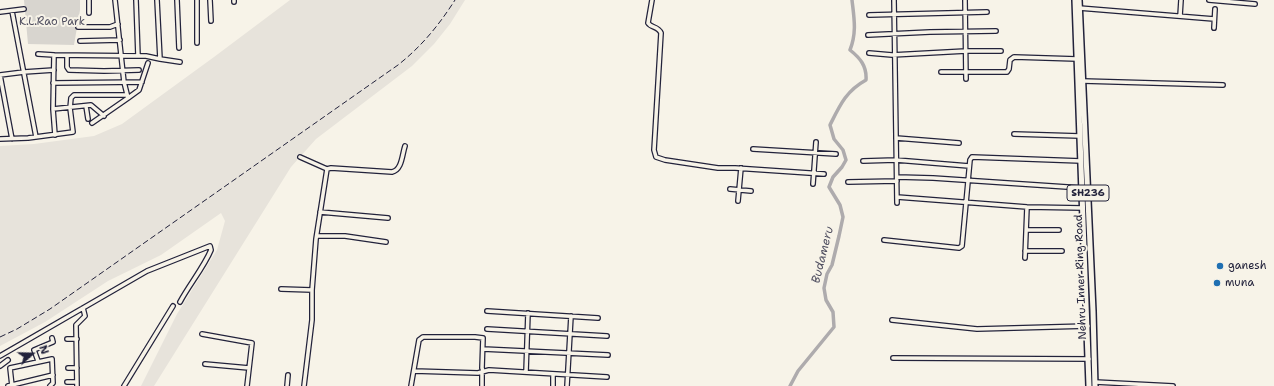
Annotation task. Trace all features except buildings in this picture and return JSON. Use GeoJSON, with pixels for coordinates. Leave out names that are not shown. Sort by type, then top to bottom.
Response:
{"type":"FeatureCollection","features":[{"type":"Feature","properties":{"kind":"main road","name":"SH236"},"geometry":{"type":"LineString","coordinates":[[1075,0],[1082,188],[1085,208],[1089,386]]}},
{"type":"Feature","properties":{"kind":"main road","name":"Nehru Inner Ring Road"},"geometry":{"type":"LineString","coordinates":[[1079,0],[1083,81],[1085,208],[1095,384]]}},
{"type":"Feature","properties":{"kind":"street"},"geometry":{"type":"LineString","coordinates":[[89,0],[89,13]]}},
{"type":"Feature","properties":{"kind":"street"},"geometry":{"type":"LineString","coordinates":[[115,0],[124,82],[127,96]]}},
{"type":"Feature","properties":{"kind":"street"},"geometry":{"type":"LineString","coordinates":[[136,0],[138,56]]}},
{"type":"Feature","properties":{"kind":"street"},"geometry":{"type":"LineString","coordinates":[[157,0],[160,59]]}},
{"type":"Feature","properties":{"kind":"street"},"geometry":{"type":"LineString","coordinates":[[177,0],[179,48]]}},
{"type":"Feature","properties":{"kind":"street"},"geometry":{"type":"LineString","coordinates":[[197,0],[197,43]]}},
{"type":"Feature","properties":{"kind":"street"},"geometry":{"type":"LineString","coordinates":[[210,0],[210,21]]}},
{"type":"Feature","properties":{"kind":"street"},"geometry":{"type":"LineString","coordinates":[[652,0],[648,23],[650,26],[657,28],[661,33],[654,154],[659,159],[718,168],[742,168],[824,174]]}},
{"type":"Feature","properties":{"kind":"street"},"geometry":{"type":"LineString","coordinates":[[894,0],[897,203]]}},
{"type":"Feature","properties":{"kind":"street"},"geometry":{"type":"LineString","coordinates":[[965,0],[966,79]]}},
{"type":"Feature","properties":{"kind":"street"},"geometry":{"type":"LineString","coordinates":[[1180,16],[1181,0]]}},
{"type":"Feature","properties":{"kind":"street"},"geometry":{"type":"LineString","coordinates":[[1209,0],[1255,4]]}},
{"type":"Feature","properties":{"kind":"street"},"geometry":{"type":"LineString","coordinates":[[1079,8],[1214,19]]}},
{"type":"Feature","properties":{"kind":"street"},"geometry":{"type":"LineString","coordinates":[[0,12],[24,9]]}},
{"type":"Feature","properties":{"kind":"street"},"geometry":{"type":"LineString","coordinates":[[1214,28],[1215,9]]}},
{"type":"Feature","properties":{"kind":"street"},"geometry":{"type":"LineString","coordinates":[[12,11],[36,137]]}},
{"type":"Feature","properties":{"kind":"street"},"geometry":{"type":"LineString","coordinates":[[869,15],[987,12]]}},
{"type":"Feature","properties":{"kind":"street"},"geometry":{"type":"LineString","coordinates":[[78,27],[110,27],[118,24]]}},
{"type":"Feature","properties":{"kind":"street"},"geometry":{"type":"LineString","coordinates":[[868,35],[996,31]]}},
{"type":"Feature","properties":{"kind":"street"},"geometry":{"type":"LineString","coordinates":[[80,41],[120,40]]}},
{"type":"Feature","properties":{"kind":"street"},"geometry":{"type":"LineString","coordinates":[[869,53],[894,55],[966,51],[1001,51]]}},
{"type":"Feature","properties":{"kind":"street"},"geometry":{"type":"LineString","coordinates":[[38,54],[122,57],[151,56],[180,62]]}},
{"type":"Feature","properties":{"kind":"street"},"geometry":{"type":"LineString","coordinates":[[54,55],[53,109],[55,135]]}},
{"type":"Feature","properties":{"kind":"street"},"geometry":{"type":"LineString","coordinates":[[67,56],[67,67],[69,70],[104,72],[139,70]]}},
{"type":"Feature","properties":{"kind":"street"},"geometry":{"type":"LineString","coordinates":[[941,72],[1007,72],[1009,69],[1010,60],[1014,57],[1077,59]]}},
{"type":"Feature","properties":{"kind":"street"},"geometry":{"type":"LineString","coordinates":[[92,123],[104,116],[127,96],[139,90],[148,63]]}},
{"type":"Feature","properties":{"kind":"street"},"geometry":{"type":"LineString","coordinates":[[12,139],[0,75],[54,70]]}},
{"type":"Feature","properties":{"kind":"street"},"geometry":{"type":"LineString","coordinates":[[1083,81],[1222,85]]}},
{"type":"Feature","properties":{"kind":"street"},"geometry":{"type":"LineString","coordinates":[[53,84],[142,82]]}},
{"type":"Feature","properties":{"kind":"street"},"geometry":{"type":"LineString","coordinates":[[0,139],[36,137],[73,132],[70,108],[71,98],[74,95],[127,96]]}},
{"type":"Feature","properties":{"kind":"street"},"geometry":{"type":"LineString","coordinates":[[0,100],[5,99]]}},
{"type":"Feature","properties":{"kind":"street"},"geometry":{"type":"LineString","coordinates":[[53,109],[86,106],[93,107],[104,116]]}},
{"type":"Feature","properties":{"kind":"street"},"geometry":{"type":"LineString","coordinates":[[86,106],[88,119]]}},
{"type":"Feature","properties":{"kind":"street"},"geometry":{"type":"LineString","coordinates":[[1014,134],[1080,136]]}},
{"type":"Feature","properties":{"kind":"street"},"geometry":{"type":"LineString","coordinates":[[896,138],[960,143]]}},
{"type":"Feature","properties":{"kind":"street"},"geometry":{"type":"LineString","coordinates":[[813,184],[816,142]]}},
{"type":"Feature","properties":{"kind":"street"},"geometry":{"type":"LineString","coordinates":[[300,157],[327,169],[392,172],[399,168],[405,146]]}},
{"type":"Feature","properties":{"kind":"street"},"geometry":{"type":"LineString","coordinates":[[753,149],[836,154]]}},
{"type":"Feature","properties":{"kind":"street"},"geometry":{"type":"LineString","coordinates":[[884,240],[960,247],[963,244],[969,166],[971,158],[975,156],[1081,161]]}},
{"type":"Feature","properties":{"kind":"street"},"geometry":{"type":"LineString","coordinates":[[863,160],[896,160],[969,166]]}},
{"type":"Feature","properties":{"kind":"street"},"geometry":{"type":"LineString","coordinates":[[738,201],[742,168]]}},
{"type":"Feature","properties":{"kind":"street"},"geometry":{"type":"LineString","coordinates":[[304,386],[312,320],[312,290],[317,236],[327,169]]}},
{"type":"Feature","properties":{"kind":"street"},"geometry":{"type":"LineString","coordinates":[[848,182],[933,178],[1082,188]]}},
{"type":"Feature","properties":{"kind":"street"},"geometry":{"type":"LineString","coordinates":[[730,189],[751,191]]}},
{"type":"Feature","properties":{"kind":"street"},"geometry":{"type":"LineString","coordinates":[[897,197],[1027,207],[1085,208]]}},
{"type":"Feature","properties":{"kind":"street"},"geometry":{"type":"LineString","coordinates":[[1025,258],[1027,207]]}},
{"type":"Feature","properties":{"kind":"street"},"geometry":{"type":"LineString","coordinates":[[320,212],[388,218]]}},
{"type":"Feature","properties":{"kind":"street"},"geometry":{"type":"LineString","coordinates":[[1026,230],[1059,230]]}},
{"type":"Feature","properties":{"kind":"street"},"geometry":{"type":"LineString","coordinates":[[317,236],[345,236],[386,242]]}},
{"type":"Feature","properties":{"kind":"street"},"geometry":{"type":"LineString","coordinates":[[0,356],[147,271],[210,246],[212,250],[209,256],[188,287],[180,302]]}},
{"type":"Feature","properties":{"kind":"street"},"geometry":{"type":"LineString","coordinates":[[1025,251],[1062,251]]}},
{"type":"Feature","properties":{"kind":"street"},"geometry":{"type":"LineString","coordinates":[[282,289],[312,290]]}},
{"type":"Feature","properties":{"kind":"street"},"geometry":{"type":"LineString","coordinates":[[124,386],[173,306]]}},
{"type":"Feature","properties":{"kind":"street"},"geometry":{"type":"LineString","coordinates":[[67,382],[77,384],[78,368],[76,325],[84,316],[83,308]]}},
{"type":"Feature","properties":{"kind":"street"},"geometry":{"type":"LineString","coordinates":[[487,311],[598,318]]}},
{"type":"Feature","properties":{"kind":"street"},"geometry":{"type":"LineString","coordinates":[[526,372],[528,313]]}},
{"type":"Feature","properties":{"kind":"street"},"geometry":{"type":"LineString","coordinates":[[567,386],[571,316]]}},
{"type":"Feature","properties":{"kind":"street"},"geometry":{"type":"LineString","coordinates":[[892,320],[977,328],[1088,326]]}},
{"type":"Feature","properties":{"kind":"street"},"geometry":{"type":"LineString","coordinates":[[487,329],[607,336]]}},
{"type":"Feature","properties":{"kind":"street"},"geometry":{"type":"LineString","coordinates":[[202,334],[252,343],[247,386]]}},
{"type":"Feature","properties":{"kind":"street"},"geometry":{"type":"LineString","coordinates":[[411,386],[419,340],[423,337],[482,337],[484,342],[482,386]]}},
{"type":"Feature","properties":{"kind":"street"},"geometry":{"type":"LineString","coordinates":[[38,361],[34,350],[53,342],[52,338]]}},
{"type":"Feature","properties":{"kind":"street"},"geometry":{"type":"LineString","coordinates":[[67,339],[77,339]]}},
{"type":"Feature","properties":{"kind":"street"},"geometry":{"type":"LineString","coordinates":[[484,349],[608,355]]}},
{"type":"Feature","properties":{"kind":"street"},"geometry":{"type":"LineString","coordinates":[[50,386],[53,383],[53,375],[52,358],[10,368],[11,386],[53,375]]}},
{"type":"Feature","properties":{"kind":"street"},"geometry":{"type":"LineString","coordinates":[[893,358],[1089,359]]}},
{"type":"Feature","properties":{"kind":"street"},"geometry":{"type":"LineString","coordinates":[[0,366],[8,360]]}},
{"type":"Feature","properties":{"kind":"street"},"geometry":{"type":"LineString","coordinates":[[205,364],[249,368]]}},
{"type":"Feature","properties":{"kind":"street"},"geometry":{"type":"LineString","coordinates":[[68,368],[78,368]]}},
{"type":"Feature","properties":{"kind":"street"},"geometry":{"type":"LineString","coordinates":[[414,371],[483,372],[489,370],[607,377]]}},
{"type":"Feature","properties":{"kind":"street"},"geometry":{"type":"LineString","coordinates":[[553,374],[553,386]]}},
{"type":"Feature","properties":{"kind":"street"},"geometry":{"type":"LineString","coordinates":[[287,386],[288,375]]}},
{"type":"Feature","properties":{"kind":"street"},"geometry":{"type":"LineString","coordinates":[[1095,384],[1173,386]]}},
{"type":"Feature","properties":{"kind":"shaded area"},"geometry":{"type":"Polygon","coordinates":[[[290,0],[465,0],[450,24],[434,44],[412,66],[316,139],[291,167],[154,386],[141,386],[177,314],[217,250],[225,221],[221,213],[161,255],[108,281],[45,322],[0,346],[0,146],[34,144],[94,136],[122,124],[290,0]]]}},
{"type":"Feature","properties":{"kind":"green space","name":"K.L.Rao Park"},"geometry":{"type":"Polygon","coordinates":[[[24,0],[80,0],[80,10],[74,45],[28,44],[24,0]]]}},
{"type":"Feature","properties":{"kind":"waterway","name":"Budameru"},"geometry":{"type":"LineString","coordinates":[[790,386],[798,371],[834,327],[833,312],[826,300],[824,288],[827,274],[832,265],[843,217],[840,205],[829,187],[833,177],[846,160],[843,150],[834,139],[830,125],[844,99],[853,89],[866,80],[864,66],[857,56],[850,50],[854,37],[852,0]]}},
{"type":"Feature","properties":{"kind":"railway"},"geometry":{"type":"LineString","coordinates":[[0,337],[17,329],[50,309],[398,65],[430,35],[455,0]]}},
{"type":"Feature","properties":{"kind":"place","name":"ganesh"},"geometry":{"type":"Point","coordinates":[1220,266]}},
{"type":"Feature","properties":{"kind":"place","name":"muna"},"geometry":{"type":"Point","coordinates":[1217,283]}}]}
